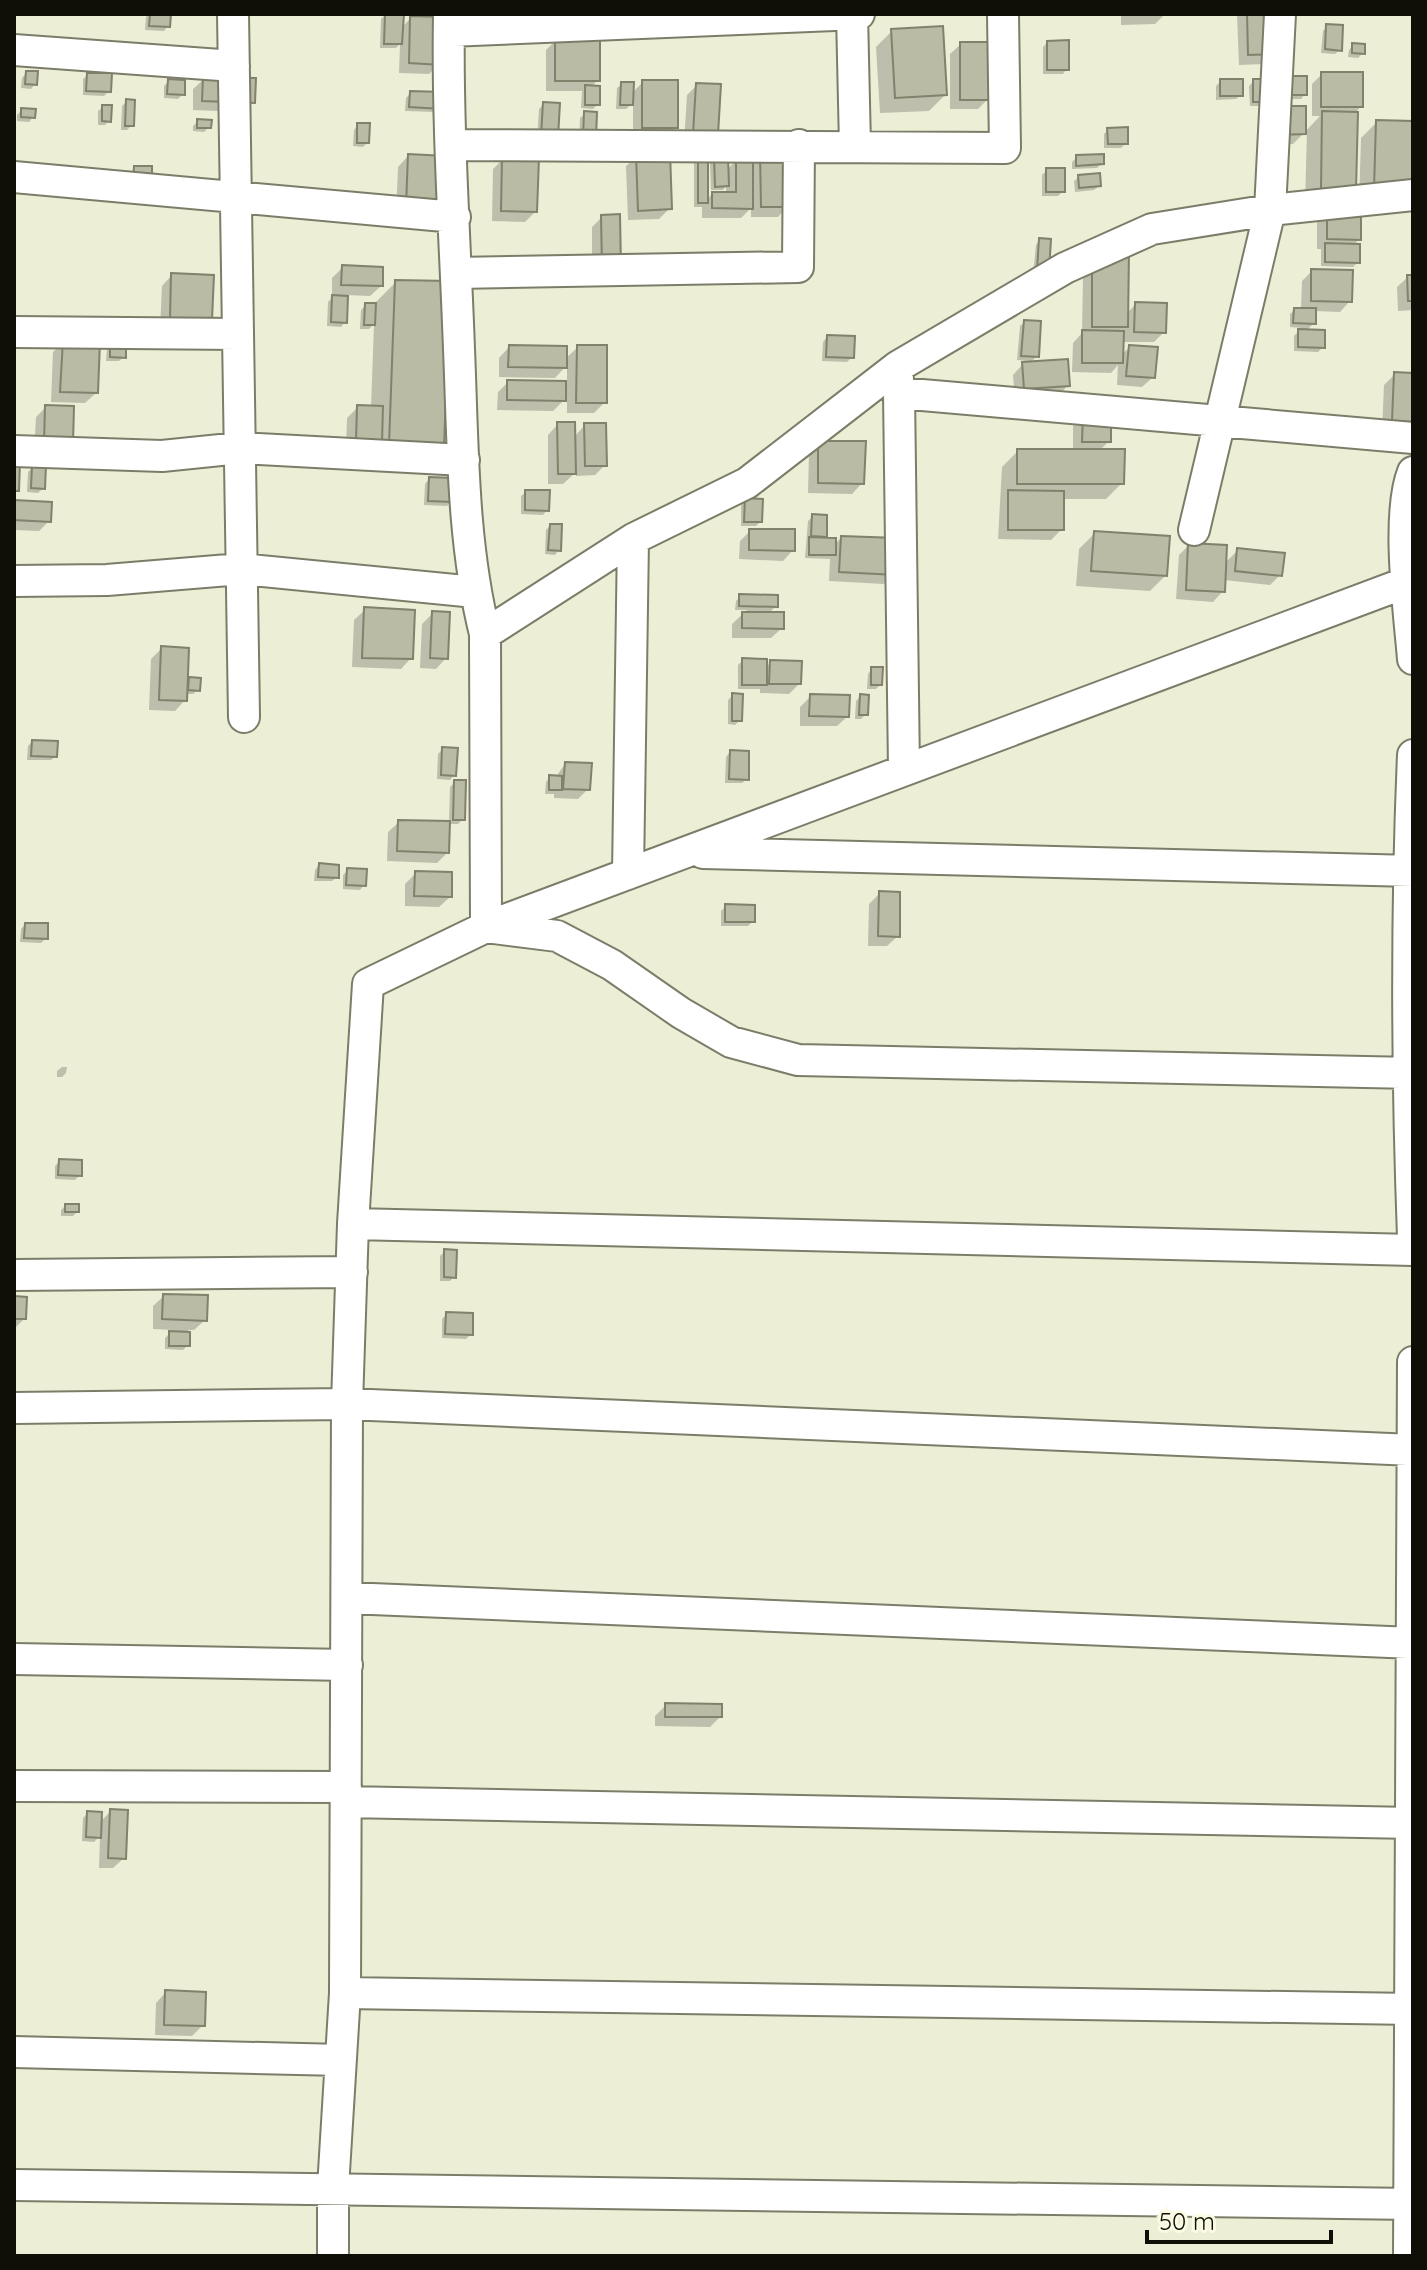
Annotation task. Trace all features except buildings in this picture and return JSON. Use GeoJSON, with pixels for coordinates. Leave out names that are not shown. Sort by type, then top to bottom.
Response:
{"type":"FeatureCollection","features":[{"type":"Feature","properties":{"kind":"street"},"geometry":{"type":"LineString","coordinates":[[233,14],[244,717]]}},
{"type":"Feature","properties":{"kind":"street"},"geometry":{"type":"LineString","coordinates":[[852,14],[855,146]]}},
{"type":"Feature","properties":{"kind":"street"},"geometry":{"type":"LineString","coordinates":[[486,927],[485,634],[475,592],[464,460],[449,23],[859,14]]}},
{"type":"Feature","properties":{"kind":"street"},"geometry":{"type":"LineString","coordinates":[[452,145],[1005,148],[1003,14]]}},
{"type":"Feature","properties":{"kind":"street"},"geometry":{"type":"LineString","coordinates":[[1194,530],[1270,210],[1280,14]]}},
{"type":"Feature","properties":{"kind":"street"},"geometry":{"type":"LineString","coordinates":[[14,50],[234,66]]}},
{"type":"Feature","properties":{"kind":"street"},"geometry":{"type":"LineString","coordinates":[[456,273],[798,267],[799,145]]}},
{"type":"Feature","properties":{"kind":"street"},"geometry":{"type":"LineString","coordinates":[[14,177],[455,217]]}},
{"type":"Feature","properties":{"kind":"street"},"geometry":{"type":"LineString","coordinates":[[485,634],[633,539],[747,483],[1065,268],[1152,229],[1270,210],[1413,195]]}},
{"type":"Feature","properties":{"kind":"street"},"geometry":{"type":"LineString","coordinates":[[14,332],[238,334]]}},
{"type":"Feature","properties":{"kind":"street"},"geometry":{"type":"LineString","coordinates":[[898,380],[1218,421],[1413,438]]}},
{"type":"Feature","properties":{"kind":"street"},"geometry":{"type":"LineString","coordinates":[[898,380],[904,770]]}},
{"type":"Feature","properties":{"kind":"street"},"geometry":{"type":"LineString","coordinates":[[14,451],[162,456],[240,448],[464,460]]}},
{"type":"Feature","properties":{"kind":"street"},"geometry":{"type":"LineString","coordinates":[[1413,472],[1407,486],[1413,659]]}},
{"type":"Feature","properties":{"kind":"street"},"geometry":{"type":"LineString","coordinates":[[628,874],[633,539]]}},
{"type":"Feature","properties":{"kind":"street"},"geometry":{"type":"LineString","coordinates":[[14,581],[107,580],[241,569],[475,592]]}},
{"type":"Feature","properties":{"kind":"street"},"geometry":{"type":"LineString","coordinates":[[333,2256],[333,2188],[345,1993],[347,1404],[353,1224],[368,984],[486,927],[1410,581]]}},
{"type":"Feature","properties":{"kind":"street"},"geometry":{"type":"LineString","coordinates":[[1413,755],[1410,1073],[1413,1237]]}},
{"type":"Feature","properties":{"kind":"street"},"geometry":{"type":"LineString","coordinates":[[686,853],[1411,871]]}},
{"type":"Feature","properties":{"kind":"street"},"geometry":{"type":"LineString","coordinates":[[486,927],[557,936],[612,965],[681,1013],[731,1042],[798,1060],[1410,1073]]}},
{"type":"Feature","properties":{"kind":"street"},"geometry":{"type":"LineString","coordinates":[[353,1224],[1413,1250]]}},
{"type":"Feature","properties":{"kind":"street"},"geometry":{"type":"LineString","coordinates":[[14,1275],[352,1272]]}},
{"type":"Feature","properties":{"kind":"street"},"geometry":{"type":"LineString","coordinates":[[1409,2256],[1413,1362]]}},
{"type":"Feature","properties":{"kind":"street"},"geometry":{"type":"LineString","coordinates":[[14,1408],[347,1404],[1413,1450]]}},
{"type":"Feature","properties":{"kind":"street"},"geometry":{"type":"LineString","coordinates":[[348,1598],[1412,1643]]}},
{"type":"Feature","properties":{"kind":"street"},"geometry":{"type":"LineString","coordinates":[[14,1659],[347,1665]]}},
{"type":"Feature","properties":{"kind":"street"},"geometry":{"type":"LineString","coordinates":[[14,1786],[1412,1823]]}},
{"type":"Feature","properties":{"kind":"street"},"geometry":{"type":"LineString","coordinates":[[345,1993],[1412,2009]]}},
{"type":"Feature","properties":{"kind":"street"},"geometry":{"type":"LineString","coordinates":[[14,2052],[341,2060]]}},
{"type":"Feature","properties":{"kind":"street"},"geometry":{"type":"LineString","coordinates":[[14,2185],[1411,2204]]}}]}
